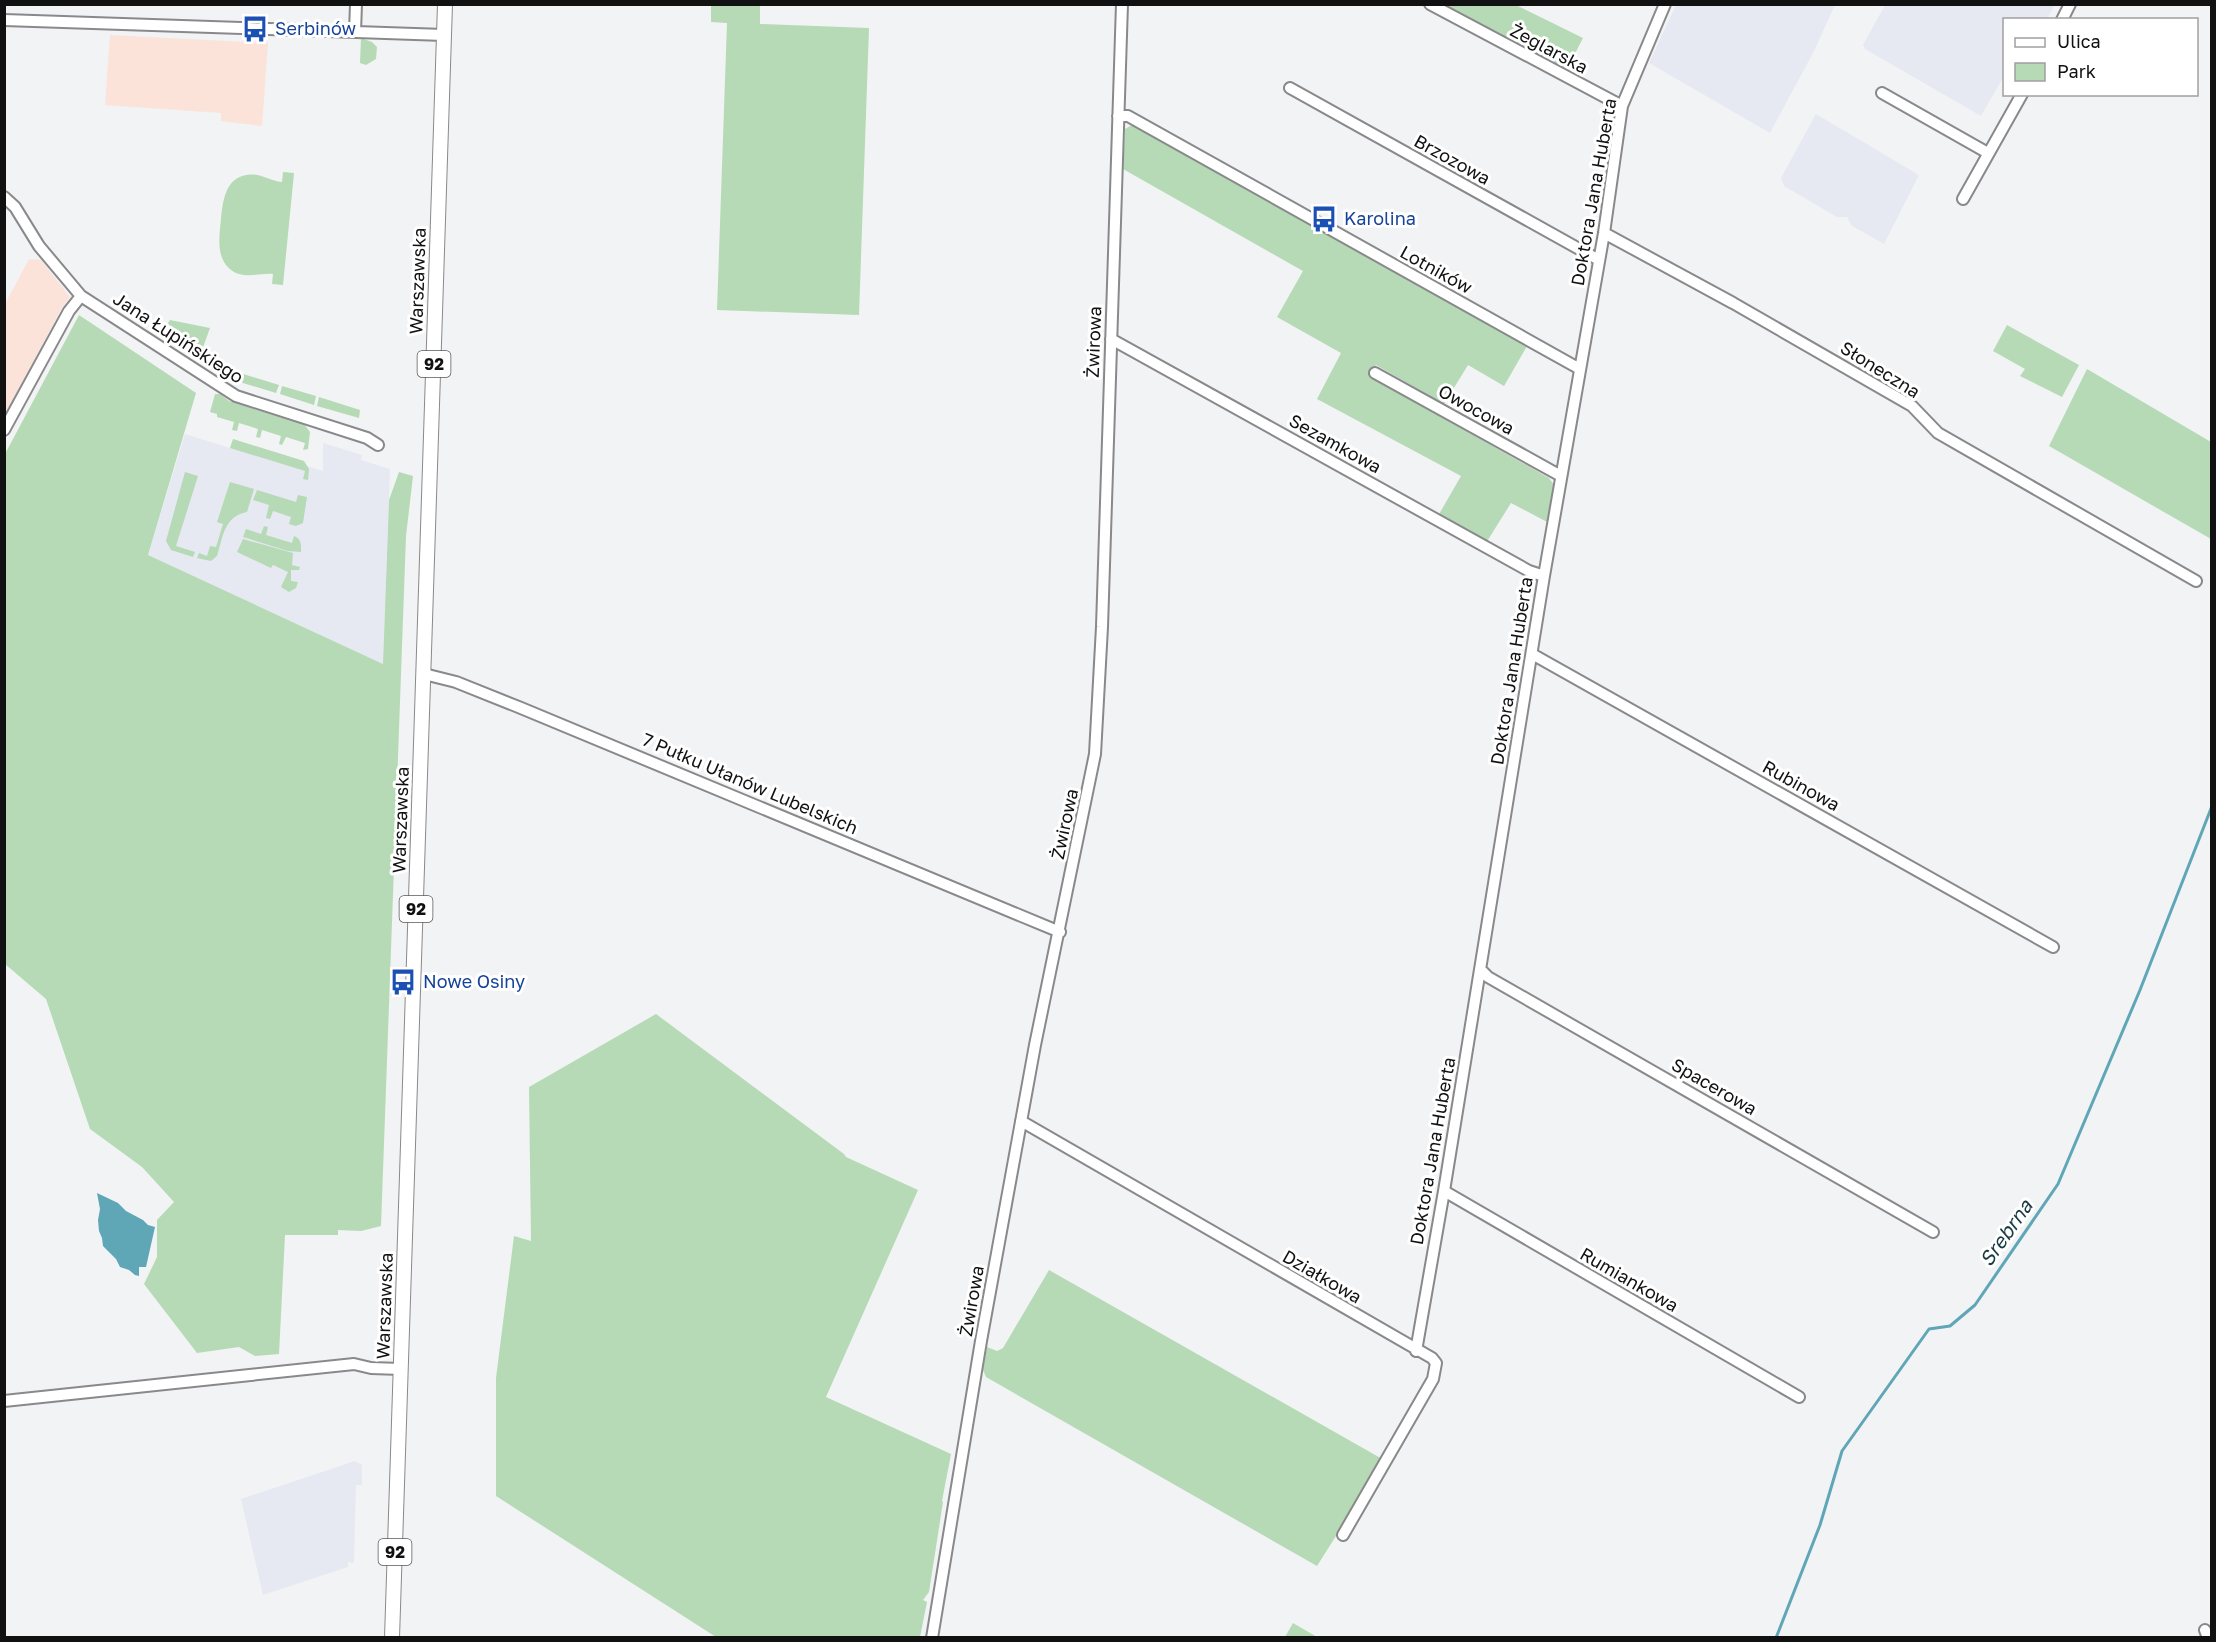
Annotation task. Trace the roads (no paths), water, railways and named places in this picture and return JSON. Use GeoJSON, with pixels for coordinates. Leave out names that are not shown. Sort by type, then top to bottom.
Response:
{"type":"FeatureCollection","features":[{"type":"Feature","properties":{"kind":"main road","name":"Warszawska"},"geometry":{"type":"LineString","coordinates":[[392,1638],[445,4]]}},
{"type":"Feature","properties":{"kind":"street"},"geometry":{"type":"LineString","coordinates":[[355,32],[356,4]]}},
{"type":"Feature","properties":{"kind":"street","name":"Żwirowa"},"geometry":{"type":"LineString","coordinates":[[932,1638],[979,1353],[1035,1045],[1092,778],[1097,732],[1122,4]]}},
{"type":"Feature","properties":{"kind":"street","name":"Żeglarska"},"geometry":{"type":"LineString","coordinates":[[1430,4],[1622,106]]}},
{"type":"Feature","properties":{"kind":"street","name":"Doktora Jana Huberta"},"geometry":{"type":"LineString","coordinates":[[1416,1351],[1544,576],[1604,233],[1622,106],[1665,4]]}},
{"type":"Feature","properties":{"kind":"street"},"geometry":{"type":"LineString","coordinates":[[2063,18],[2070,4]]}},
{"type":"Feature","properties":{"kind":"street"},"geometry":{"type":"LineString","coordinates":[[4,20],[444,35]]}},
{"type":"Feature","properties":{"kind":"street","name":"Brzozowa"},"geometry":{"type":"LineString","coordinates":[[1290,88],[1599,260]]}},
{"type":"Feature","properties":{"kind":"street"},"geometry":{"type":"LineString","coordinates":[[1882,93],[1988,153]]}},
{"type":"Feature","properties":{"kind":"street"},"geometry":{"type":"LineString","coordinates":[[1962,198],[2021,96]]}},
{"type":"Feature","properties":{"kind":"street","name":"Lotników"},"geometry":{"type":"LineString","coordinates":[[1118,116],[1128,116],[1580,369]]}},
{"type":"Feature","properties":{"kind":"street","name":"Jana Łupińskiego"},"geometry":{"type":"LineString","coordinates":[[4,197],[15,207],[39,246],[81,296],[236,396],[367,438],[378,445]]}},
{"type":"Feature","properties":{"kind":"street","name":"Słoneczna"},"geometry":{"type":"LineString","coordinates":[[1604,233],[1733,303],[1912,406],[1938,432],[2196,581]]}},
{"type":"Feature","properties":{"kind":"street"},"geometry":{"type":"LineString","coordinates":[[4,430],[69,311],[81,296]]}},
{"type":"Feature","properties":{"kind":"street","name":"Sezamkowa"},"geometry":{"type":"LineString","coordinates":[[1111,339],[1529,571],[1544,576]]}},
{"type":"Feature","properties":{"kind":"street","name":"Owocowa"},"geometry":{"type":"LineString","coordinates":[[1375,373],[1561,476]]}},
{"type":"Feature","properties":{"kind":"street","name":"Rubinowa"},"geometry":{"type":"LineString","coordinates":[[1532,654],[2053,947]]}},
{"type":"Feature","properties":{"kind":"street","name":"7 Pułku Ułanów Lubelskich"},"geometry":{"type":"LineString","coordinates":[[424,674],[456,681],[1060,932]]}},
{"type":"Feature","properties":{"kind":"street","name":"Spacerowa"},"geometry":{"type":"LineString","coordinates":[[1480,969],[1488,977],[1933,1232]]}},
{"type":"Feature","properties":{"kind":"street","name":"Działkowa"},"geometry":{"type":"LineString","coordinates":[[1021,1121],[1436,1363],[1433,1379],[1343,1535]]}},
{"type":"Feature","properties":{"kind":"street","name":"Rumiankowa"},"geometry":{"type":"LineString","coordinates":[[1444,1191],[1799,1397]]}},
{"type":"Feature","properties":{"kind":"street"},"geometry":{"type":"LineString","coordinates":[[4,1401],[354,1364],[371,1368],[401,1369]]}},
{"type":"Feature","properties":{"kind":"water"},"geometry":{"type":"Polygon","coordinates":[[[97,1193],[118,1203],[126,1211],[155,1227],[146,1267],[139,1267],[139,1276],[120,1267],[116,1259],[103,1246],[99,1231],[100,1209],[97,1193]]]}},
{"type":"Feature","properties":{"kind":"waterway","name":"Srebrna"},"geometry":{"type":"LineString","coordinates":[[1776,1638],[1820,1525],[1842,1451],[1929,1329],[1950,1326],[1975,1305],[2058,1184],[2140,990],[2212,806]]}},
{"type":"Feature","properties":{"kind":"place","name":"Serbinów"},"geometry":{"type":"Point","coordinates":[255,29]}},
{"type":"Feature","properties":{"kind":"place","name":"Karolina"},"geometry":{"type":"Point","coordinates":[1324,219]}},
{"type":"Feature","properties":{"kind":"place","name":"Nowe Osiny"},"geometry":{"type":"Point","coordinates":[403,982]}}]}
